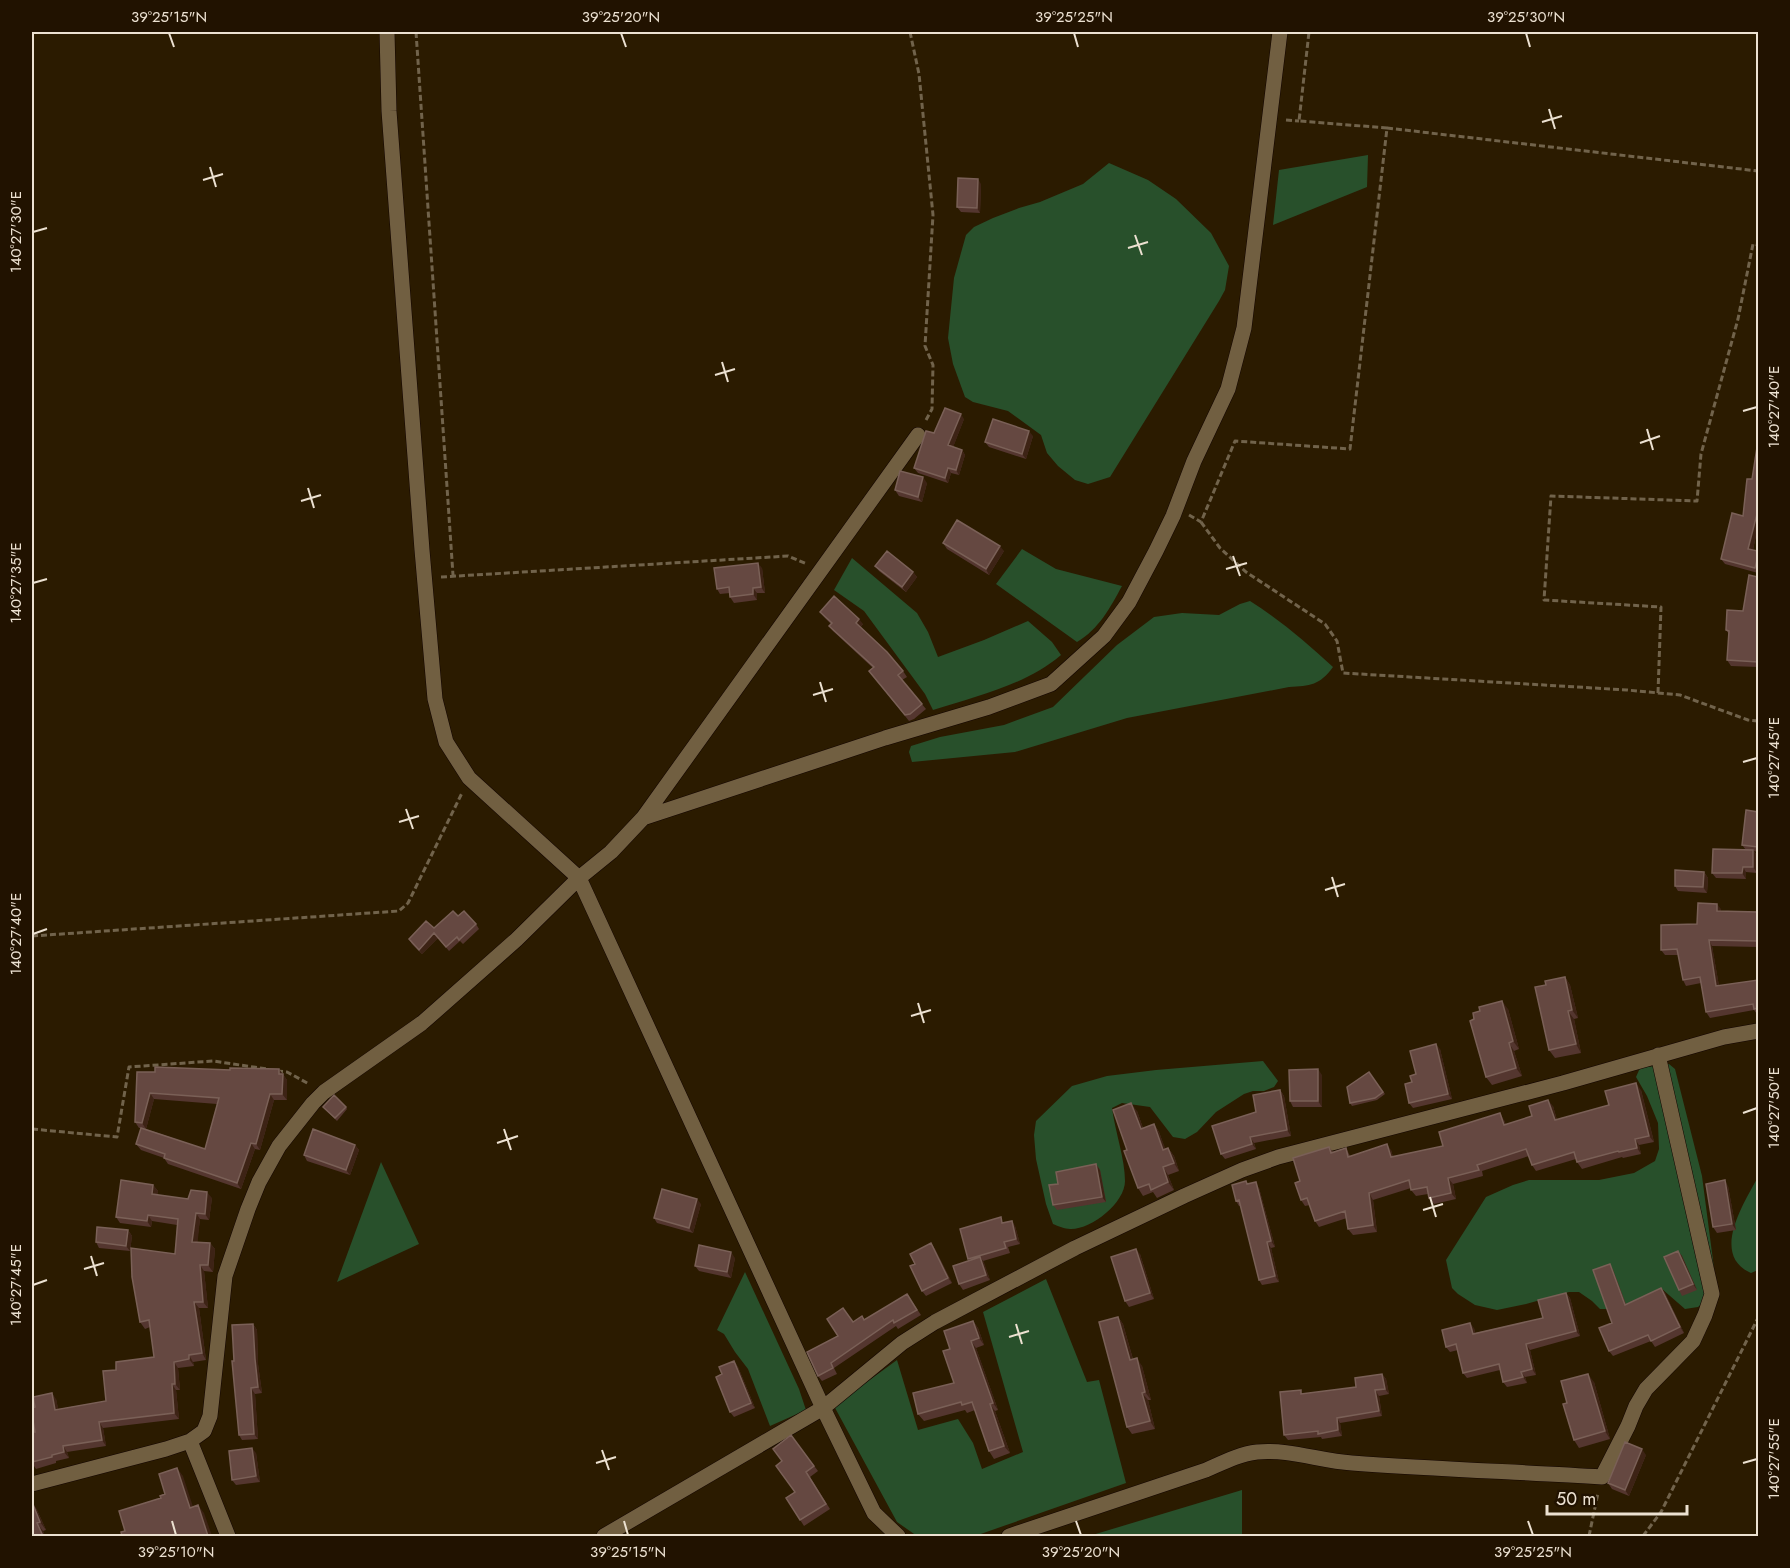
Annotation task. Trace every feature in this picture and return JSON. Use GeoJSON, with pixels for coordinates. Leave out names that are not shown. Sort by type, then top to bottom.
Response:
{"type":"FeatureCollection","features":[{"type":"Feature","properties":{"kind":"street"},"geometry":{"type":"LineString","coordinates":[[387,32],[389,111],[424,579],[435,699],[446,742],[470,778],[579,878],[823,1408],[874,1513],[898,1536]]}},
{"type":"Feature","properties":{"kind":"street"},"geometry":{"type":"LineString","coordinates":[[643,818],[885,738],[989,708],[1052,684],[1104,636],[1129,602],[1156,551],[1177,507],[1194,460],[1228,389],[1244,328],[1280,32]]}},
{"type":"Feature","properties":{"kind":"street"},"geometry":{"type":"LineString","coordinates":[[32,1484],[166,1449],[190,1441],[204,1431],[210,1416],[225,1276],[259,1182],[279,1146],[313,1102],[324,1092],[422,1023],[516,940],[579,878],[611,852],[643,818],[918,435]]}},
{"type":"Feature","properties":{"kind":"street"},"geometry":{"type":"LineString","coordinates":[[604,1536],[823,1408],[902,1343],[935,1322],[1075,1248],[1242,1170],[1278,1157],[1563,1083],[1724,1037],[1758,1031]]}},
{"type":"Feature","properties":{"kind":"street"},"geometry":{"type":"LineString","coordinates":[[1009,1536],[1254,1452],[1276,1451],[1349,1463],[1602,1477],[1646,1389],[1693,1341],[1712,1294],[1658,1055]]}},
{"type":"Feature","properties":{"kind":"street"},"geometry":{"type":"LineString","coordinates":[[190,1441],[228,1536]]}},
{"type":"Feature","properties":{"kind":"path"},"geometry":{"type":"LineString","coordinates":[[416,32],[453,575]]}},
{"type":"Feature","properties":{"kind":"path"},"geometry":{"type":"LineString","coordinates":[[910,32],[920,74],[933,215],[925,346],[933,365],[932,409],[918,435]]}},
{"type":"Feature","properties":{"kind":"path"},"geometry":{"type":"LineString","coordinates":[[1309,32],[1299,121],[1387,128],[1758,171]]}},
{"type":"Feature","properties":{"kind":"path"},"geometry":{"type":"LineString","coordinates":[[1201,522],[1235,441],[1350,449],[1387,128]]}},
{"type":"Feature","properties":{"kind":"path"},"geometry":{"type":"LineString","coordinates":[[1658,693],[1661,607],[1544,600],[1551,496],[1697,501],[1701,454],[1738,319],[1753,244],[1758,245]]}},
{"type":"Feature","properties":{"kind":"path"},"geometry":{"type":"LineString","coordinates":[[1177,507],[1201,522],[1220,548],[1246,572],[1325,624],[1337,641],[1343,673],[1680,695],[1748,720],[1758,721]]}},
{"type":"Feature","properties":{"kind":"path"},"geometry":{"type":"LineString","coordinates":[[424,579],[453,575],[788,556],[822,570]]}},
{"type":"Feature","properties":{"kind":"path"},"geometry":{"type":"LineString","coordinates":[[32,936],[399,911],[408,903],[470,778]]}},
{"type":"Feature","properties":{"kind":"path"},"geometry":{"type":"LineString","coordinates":[[32,1128],[117,1137],[129,1067],[213,1061],[286,1072],[324,1092]]}},
{"type":"Feature","properties":{"kind":"path"},"geometry":{"type":"LineString","coordinates":[[1643,1536],[1661,1512],[1758,1318]]}},
{"type":"Feature","properties":{"kind":"path"},"geometry":{"type":"LineString","coordinates":[[1588,1536],[1602,1477]]}},
{"type":"Feature","properties":{"kind":"green space"},"geometry":{"type":"Polygon","coordinates":[[[1368,155],[1367,187],[1273,225],[1279,170],[1368,155]]]}},
{"type":"Feature","properties":{"kind":"green space"},"geometry":{"type":"Polygon","coordinates":[[[1109,163],[1148,180],[1176,199],[1211,233],[1229,266],[1225,290],[1219,301],[1110,477],[1088,484],[1075,480],[1058,466],[1047,453],[1041,435],[1008,411],[973,402],[965,397],[953,364],[948,338],[954,278],[966,235],[974,227],[993,218],[1083,184],[1109,163]]]}},
{"type":"Feature","properties":{"kind":"green space"},"geometry":{"type":"Polygon","coordinates":[[[1022,549],[1056,569],[1122,586],[1098,624],[1085,637],[1077,642],[996,584],[1022,549]]]}},
{"type":"Feature","properties":{"kind":"green space"},"geometry":{"type":"Polygon","coordinates":[[[852,558],[917,613],[938,657],[1028,621],[1052,642],[1061,655],[1017,682],[933,710],[925,694],[864,611],[834,590],[852,558]]]}},
{"type":"Feature","properties":{"kind":"green space"},"geometry":{"type":"Polygon","coordinates":[[[1250,601],[1293,632],[1333,667],[1324,678],[1309,685],[1127,718],[1015,752],[912,762],[909,752],[911,746],[940,737],[1004,725],[1053,707],[1117,645],[1154,617],[1182,613],[1219,615],[1250,601]]]}},
{"type":"Feature","properties":{"kind":"green space"},"geometry":{"type":"Polygon","coordinates":[[[1263,1061],[1278,1081],[1274,1087],[1244,1094],[1216,1112],[1197,1132],[1185,1139],[1173,1137],[1150,1107],[1122,1103],[1112,1108],[1125,1172],[1125,1181],[1119,1198],[1105,1214],[1087,1225],[1070,1229],[1053,1224],[1036,1159],[1034,1135],[1036,1121],[1072,1086],[1107,1076],[1263,1061]]]}},
{"type":"Feature","properties":{"kind":"green space"},"geometry":{"type":"Polygon","coordinates":[[[1669,1064],[1675,1069],[1702,1176],[1717,1291],[1698,1307],[1685,1309],[1662,1289],[1621,1309],[1600,1309],[1579,1292],[1569,1292],[1497,1310],[1475,1305],[1458,1294],[1452,1288],[1446,1260],[1486,1197],[1529,1180],[1599,1180],[1634,1173],[1655,1161],[1659,1149],[1658,1123],[1636,1077],[1640,1068],[1669,1064]]]}},
{"type":"Feature","properties":{"kind":"green space"},"geometry":{"type":"Polygon","coordinates":[[[381,1162],[419,1244],[337,1282],[381,1162]]]}},
{"type":"Feature","properties":{"kind":"green space"},"geometry":{"type":"Polygon","coordinates":[[[1758,1177],[1758,1270],[1751,1273],[1739,1265],[1733,1254],[1732,1242],[1739,1214],[1758,1177]]]}},
{"type":"Feature","properties":{"kind":"green space"},"geometry":{"type":"Polygon","coordinates":[[[745,1272],[799,1389],[806,1410],[770,1426],[748,1369],[724,1334],[717,1330],[745,1272]]]}},
{"type":"Feature","properties":{"kind":"green space"},"geometry":{"type":"Polygon","coordinates":[[[1046,1279],[1087,1382],[1099,1380],[1126,1483],[975,1536],[917,1536],[897,1522],[834,1406],[897,1360],[918,1430],[958,1419],[973,1443],[982,1469],[1023,1452],[983,1312],[1046,1279]]]}},
{"type":"Feature","properties":{"kind":"green space"},"geometry":{"type":"Polygon","coordinates":[[[1242,1490],[1242,1536],[1089,1536],[1242,1490]]]}},
{"type":"Feature","properties":{"kind":"building"},"geometry":{"type":"Polygon","coordinates":[[[958,178],[978,179],[977,208],[957,207],[958,178]]]}},
{"type":"Feature","properties":{"kind":"building"},"geometry":{"type":"Polygon","coordinates":[[[945,408],[961,414],[948,445],[962,450],[956,470],[948,468],[945,478],[914,468],[926,431],[934,433],[945,408]]]}},
{"type":"Feature","properties":{"kind":"building"},"geometry":{"type":"Polygon","coordinates":[[[993,419],[1029,431],[1022,454],[985,442],[993,419]]]}},
{"type":"Feature","properties":{"kind":"building"},"geometry":{"type":"Polygon","coordinates":[[[1758,441],[1758,514],[1748,549],[1758,551],[1755,568],[1721,559],[1732,513],[1743,516],[1747,479],[1752,479],[1758,441]]]}},
{"type":"Feature","properties":{"kind":"building"},"geometry":{"type":"Polygon","coordinates":[[[900,471],[923,477],[918,497],[895,490],[900,471]]]}},
{"type":"Feature","properties":{"kind":"building"},"geometry":{"type":"Polygon","coordinates":[[[957,520],[1000,546],[986,569],[943,543],[957,520]]]}},
{"type":"Feature","properties":{"kind":"building"},"geometry":{"type":"Polygon","coordinates":[[[887,551],[913,572],[902,587],[875,566],[887,551]]]}},
{"type":"Feature","properties":{"kind":"building"},"geometry":{"type":"Polygon","coordinates":[[[758,563],[761,587],[753,588],[753,594],[730,597],[729,587],[717,589],[714,568],[758,563]]]}},
{"type":"Feature","properties":{"kind":"building"},"geometry":{"type":"Polygon","coordinates":[[[1749,575],[1758,577],[1758,662],[1727,660],[1729,631],[1726,630],[1727,610],[1743,611],[1749,575]]]}},
{"type":"Feature","properties":{"kind":"building"},"geometry":{"type":"Polygon","coordinates":[[[834,596],[859,619],[856,623],[887,652],[903,671],[898,675],[922,704],[910,714],[905,715],[869,671],[874,667],[829,626],[832,623],[820,612],[834,596]]]}},
{"type":"Feature","properties":{"kind":"building"},"geometry":{"type":"Polygon","coordinates":[[[1746,810],[1758,812],[1758,847],[1742,845],[1746,810]]]}},
{"type":"Feature","properties":{"kind":"building"},"geometry":{"type":"Polygon","coordinates":[[[1713,849],[1753,850],[1753,867],[1743,867],[1742,873],[1712,873],[1713,849]]]}},
{"type":"Feature","properties":{"kind":"building"},"geometry":{"type":"Polygon","coordinates":[[[1675,870],[1704,872],[1703,887],[1675,886],[1675,870]]]}},
{"type":"Feature","properties":{"kind":"building"},"geometry":{"type":"Polygon","coordinates":[[[1698,903],[1717,904],[1717,911],[1758,912],[1758,941],[1709,940],[1716,986],[1758,980],[1758,1008],[1754,1009],[1753,1004],[1706,1012],[1700,977],[1683,980],[1677,949],[1661,950],[1661,925],[1697,924],[1698,903]]]}},
{"type":"Feature","properties":{"kind":"building"},"geometry":{"type":"Polygon","coordinates":[[[453,911],[458,916],[464,911],[476,924],[459,940],[457,937],[446,947],[434,933],[419,950],[409,939],[426,921],[434,928],[453,911]]]}},
{"type":"Feature","properties":{"kind":"building"},"geometry":{"type":"Polygon","coordinates":[[[1565,977],[1572,1010],[1568,1011],[1576,1044],[1549,1050],[1535,987],[1546,985],[1545,981],[1565,977]]]}},
{"type":"Feature","properties":{"kind":"building"},"geometry":{"type":"Polygon","coordinates":[[[1502,1001],[1513,1041],[1509,1043],[1516,1068],[1486,1077],[1470,1021],[1474,1019],[1473,1013],[1480,1011],[1479,1007],[1502,1001]]]}},
{"type":"Feature","properties":{"kind":"building"},"geometry":{"type":"Polygon","coordinates":[[[1436,1044],[1448,1094],[1409,1103],[1405,1084],[1412,1082],[1410,1076],[1416,1074],[1410,1051],[1436,1044]]]}},
{"type":"Feature","properties":{"kind":"building"},"geometry":{"type":"Polygon","coordinates":[[[155,1067],[279,1069],[279,1074],[283,1074],[282,1094],[270,1094],[256,1144],[251,1143],[237,1183],[164,1158],[165,1154],[136,1144],[141,1128],[205,1149],[219,1098],[150,1093],[142,1123],[135,1122],[137,1072],[155,1072],[155,1067]]]}},
{"type":"Feature","properties":{"kind":"building"},"geometry":{"type":"Polygon","coordinates":[[[1318,1069],[1318,1101],[1290,1101],[1289,1070],[1318,1069]]]}},
{"type":"Feature","properties":{"kind":"building"},"geometry":{"type":"Polygon","coordinates":[[[1369,1072],[1383,1092],[1375,1098],[1350,1103],[1347,1087],[1369,1072]]]}},
{"type":"Feature","properties":{"kind":"building"},"geometry":{"type":"Polygon","coordinates":[[[1636,1083],[1649,1136],[1635,1139],[1637,1148],[1577,1162],[1574,1152],[1532,1165],[1526,1149],[1477,1165],[1479,1170],[1448,1178],[1451,1193],[1429,1198],[1427,1187],[1411,1190],[1409,1180],[1369,1193],[1373,1225],[1348,1229],[1345,1211],[1315,1221],[1307,1198],[1301,1200],[1295,1183],[1300,1181],[1293,1158],[1329,1147],[1331,1153],[1346,1148],[1348,1157],[1387,1144],[1391,1157],[1443,1146],[1439,1132],[1500,1113],[1504,1125],[1532,1116],[1529,1106],[1548,1100],[1555,1120],[1609,1105],[1605,1091],[1636,1083]]]}},
{"type":"Feature","properties":{"kind":"building"},"geometry":{"type":"Polygon","coordinates":[[[1280,1090],[1287,1130],[1250,1137],[1252,1144],[1221,1154],[1212,1126],[1256,1112],[1253,1095],[1280,1090]]]}},
{"type":"Feature","properties":{"kind":"building"},"geometry":{"type":"Polygon","coordinates":[[[334,1095],[346,1107],[335,1118],[323,1107],[334,1095]]]}},
{"type":"Feature","properties":{"kind":"building"},"geometry":{"type":"Polygon","coordinates":[[[1131,1103],[1141,1129],[1154,1124],[1163,1150],[1168,1148],[1174,1163],[1163,1167],[1168,1182],[1151,1190],[1149,1184],[1138,1188],[1124,1151],[1127,1150],[1113,1110],[1131,1103]]]}},
{"type":"Feature","properties":{"kind":"building"},"geometry":{"type":"Polygon","coordinates":[[[313,1129],[355,1145],[346,1170],[304,1155],[313,1129]]]}},
{"type":"Feature","properties":{"kind":"building"},"geometry":{"type":"Polygon","coordinates":[[[1096,1164],[1102,1197],[1053,1205],[1049,1185],[1058,1184],[1056,1172],[1096,1164]]]}},
{"type":"Feature","properties":{"kind":"building"},"geometry":{"type":"Polygon","coordinates":[[[121,1180],[153,1185],[152,1194],[188,1199],[191,1190],[207,1192],[205,1214],[196,1213],[192,1242],[210,1243],[208,1265],[200,1265],[203,1302],[194,1302],[202,1353],[189,1355],[189,1359],[174,1362],[175,1384],[172,1384],[174,1413],[99,1422],[102,1440],[63,1446],[64,1452],[32,1462],[32,1432],[35,1432],[32,1415],[32,1408],[35,1407],[33,1397],[52,1393],[55,1410],[106,1401],[103,1371],[116,1370],[116,1362],[154,1357],[149,1320],[140,1322],[132,1277],[131,1248],[175,1254],[178,1219],[148,1215],[147,1221],[116,1217],[121,1180]]]}},
{"type":"Feature","properties":{"kind":"building"},"geometry":{"type":"Polygon","coordinates":[[[1725,1180],[1732,1224],[1713,1227],[1706,1184],[1725,1180]]]}},
{"type":"Feature","properties":{"kind":"building"},"geometry":{"type":"Polygon","coordinates":[[[1246,1181],[1247,1184],[1256,1182],[1271,1241],[1267,1242],[1275,1276],[1259,1280],[1239,1200],[1236,1201],[1232,1185],[1246,1181]]]}},
{"type":"Feature","properties":{"kind":"building"},"geometry":{"type":"Polygon","coordinates":[[[662,1189],[697,1199],[689,1228],[654,1218],[662,1189]]]}},
{"type":"Feature","properties":{"kind":"building"},"geometry":{"type":"Polygon","coordinates":[[[1001,1217],[1002,1223],[1012,1221],[1016,1239],[1004,1242],[1006,1248],[968,1259],[960,1229],[1001,1217]]]}},
{"type":"Feature","properties":{"kind":"building"},"geometry":{"type":"Polygon","coordinates":[[[97,1227],[128,1230],[126,1246],[96,1242],[97,1227]]]}},
{"type":"Feature","properties":{"kind":"building"},"geometry":{"type":"Polygon","coordinates":[[[931,1243],[948,1278],[922,1291],[910,1266],[915,1264],[910,1254],[931,1243]]]}},
{"type":"Feature","properties":{"kind":"building"},"geometry":{"type":"Polygon","coordinates":[[[699,1245],[731,1252],[727,1272],[695,1266],[699,1245]]]}},
{"type":"Feature","properties":{"kind":"building"},"geometry":{"type":"Polygon","coordinates":[[[1136,1249],[1150,1293],[1125,1301],[1111,1257],[1136,1249]]]}},
{"type":"Feature","properties":{"kind":"building"},"geometry":{"type":"Polygon","coordinates":[[[1678,1251],[1693,1284],[1679,1290],[1664,1257],[1678,1251]]]}},
{"type":"Feature","properties":{"kind":"building"},"geometry":{"type":"Polygon","coordinates":[[[980,1257],[986,1275],[959,1284],[953,1266],[980,1257]]]}},
{"type":"Feature","properties":{"kind":"building"},"geometry":{"type":"Polygon","coordinates":[[[1610,1264],[1625,1305],[1661,1288],[1680,1327],[1651,1341],[1648,1335],[1609,1351],[1599,1328],[1612,1323],[1593,1270],[1610,1264]]]}},
{"type":"Feature","properties":{"kind":"building"},"geometry":{"type":"Polygon","coordinates":[[[1566,1293],[1576,1331],[1526,1344],[1532,1369],[1521,1372],[1523,1377],[1503,1382],[1499,1364],[1463,1373],[1456,1344],[1446,1347],[1442,1330],[1470,1323],[1473,1334],[1543,1318],[1538,1300],[1566,1293]]]}},
{"type":"Feature","properties":{"kind":"building"},"geometry":{"type":"Polygon","coordinates":[[[907,1294],[917,1310],[894,1323],[893,1320],[831,1363],[833,1368],[818,1376],[807,1352],[838,1336],[827,1319],[843,1308],[853,1322],[862,1316],[864,1320],[907,1294]]]}},
{"type":"Feature","properties":{"kind":"building"},"geometry":{"type":"Polygon","coordinates":[[[1118,1317],[1130,1360],[1137,1358],[1145,1392],[1142,1393],[1150,1421],[1127,1427],[1099,1322],[1118,1317]]]}},
{"type":"Feature","properties":{"kind":"building"},"geometry":{"type":"Polygon","coordinates":[[[973,1321],[979,1338],[971,1341],[993,1403],[990,1404],[1004,1446],[989,1451],[972,1402],[962,1405],[961,1402],[918,1414],[913,1393],[954,1383],[943,1351],[950,1349],[944,1331],[973,1321]]]}},
{"type":"Feature","properties":{"kind":"building"},"geometry":{"type":"Polygon","coordinates":[[[253,1324],[258,1387],[251,1388],[254,1434],[239,1435],[232,1361],[234,1361],[232,1325],[253,1324]]]}},
{"type":"Feature","properties":{"kind":"building"},"geometry":{"type":"Polygon","coordinates":[[[734,1361],[751,1403],[730,1412],[716,1377],[722,1374],[719,1367],[734,1361]]]}},
{"type":"Feature","properties":{"kind":"building"},"geometry":{"type":"Polygon","coordinates":[[[1382,1374],[1385,1389],[1375,1390],[1379,1411],[1337,1418],[1338,1430],[1318,1434],[1318,1431],[1284,1435],[1280,1392],[1301,1390],[1301,1394],[1356,1387],[1355,1378],[1382,1374]]]}},
{"type":"Feature","properties":{"kind":"building"},"geometry":{"type":"Polygon","coordinates":[[[1588,1374],[1605,1431],[1574,1440],[1563,1404],[1567,1403],[1561,1381],[1588,1374]]]}},
{"type":"Feature","properties":{"kind":"building"},"geometry":{"type":"Polygon","coordinates":[[[791,1435],[814,1466],[806,1472],[826,1504],[800,1520],[786,1498],[795,1492],[776,1466],[782,1461],[773,1449],[791,1435]]]}},
{"type":"Feature","properties":{"kind":"building"},"geometry":{"type":"Polygon","coordinates":[[[1625,1442],[1642,1449],[1625,1490],[1608,1483],[1625,1442]]]}},
{"type":"Feature","properties":{"kind":"building"},"geometry":{"type":"Polygon","coordinates":[[[252,1448],[256,1476],[232,1480],[229,1451],[252,1448]]]}},
{"type":"Feature","properties":{"kind":"building"},"geometry":{"type":"Polygon","coordinates":[[[177,1468],[190,1508],[198,1505],[208,1536],[122,1536],[121,1532],[125,1531],[119,1511],[161,1498],[160,1496],[165,1494],[159,1474],[177,1468]]]}},
{"type":"Feature","properties":{"kind":"building"},"geometry":{"type":"Polygon","coordinates":[[[32,1502],[40,1522],[37,1523],[43,1536],[32,1536],[32,1502]]]}}]}
